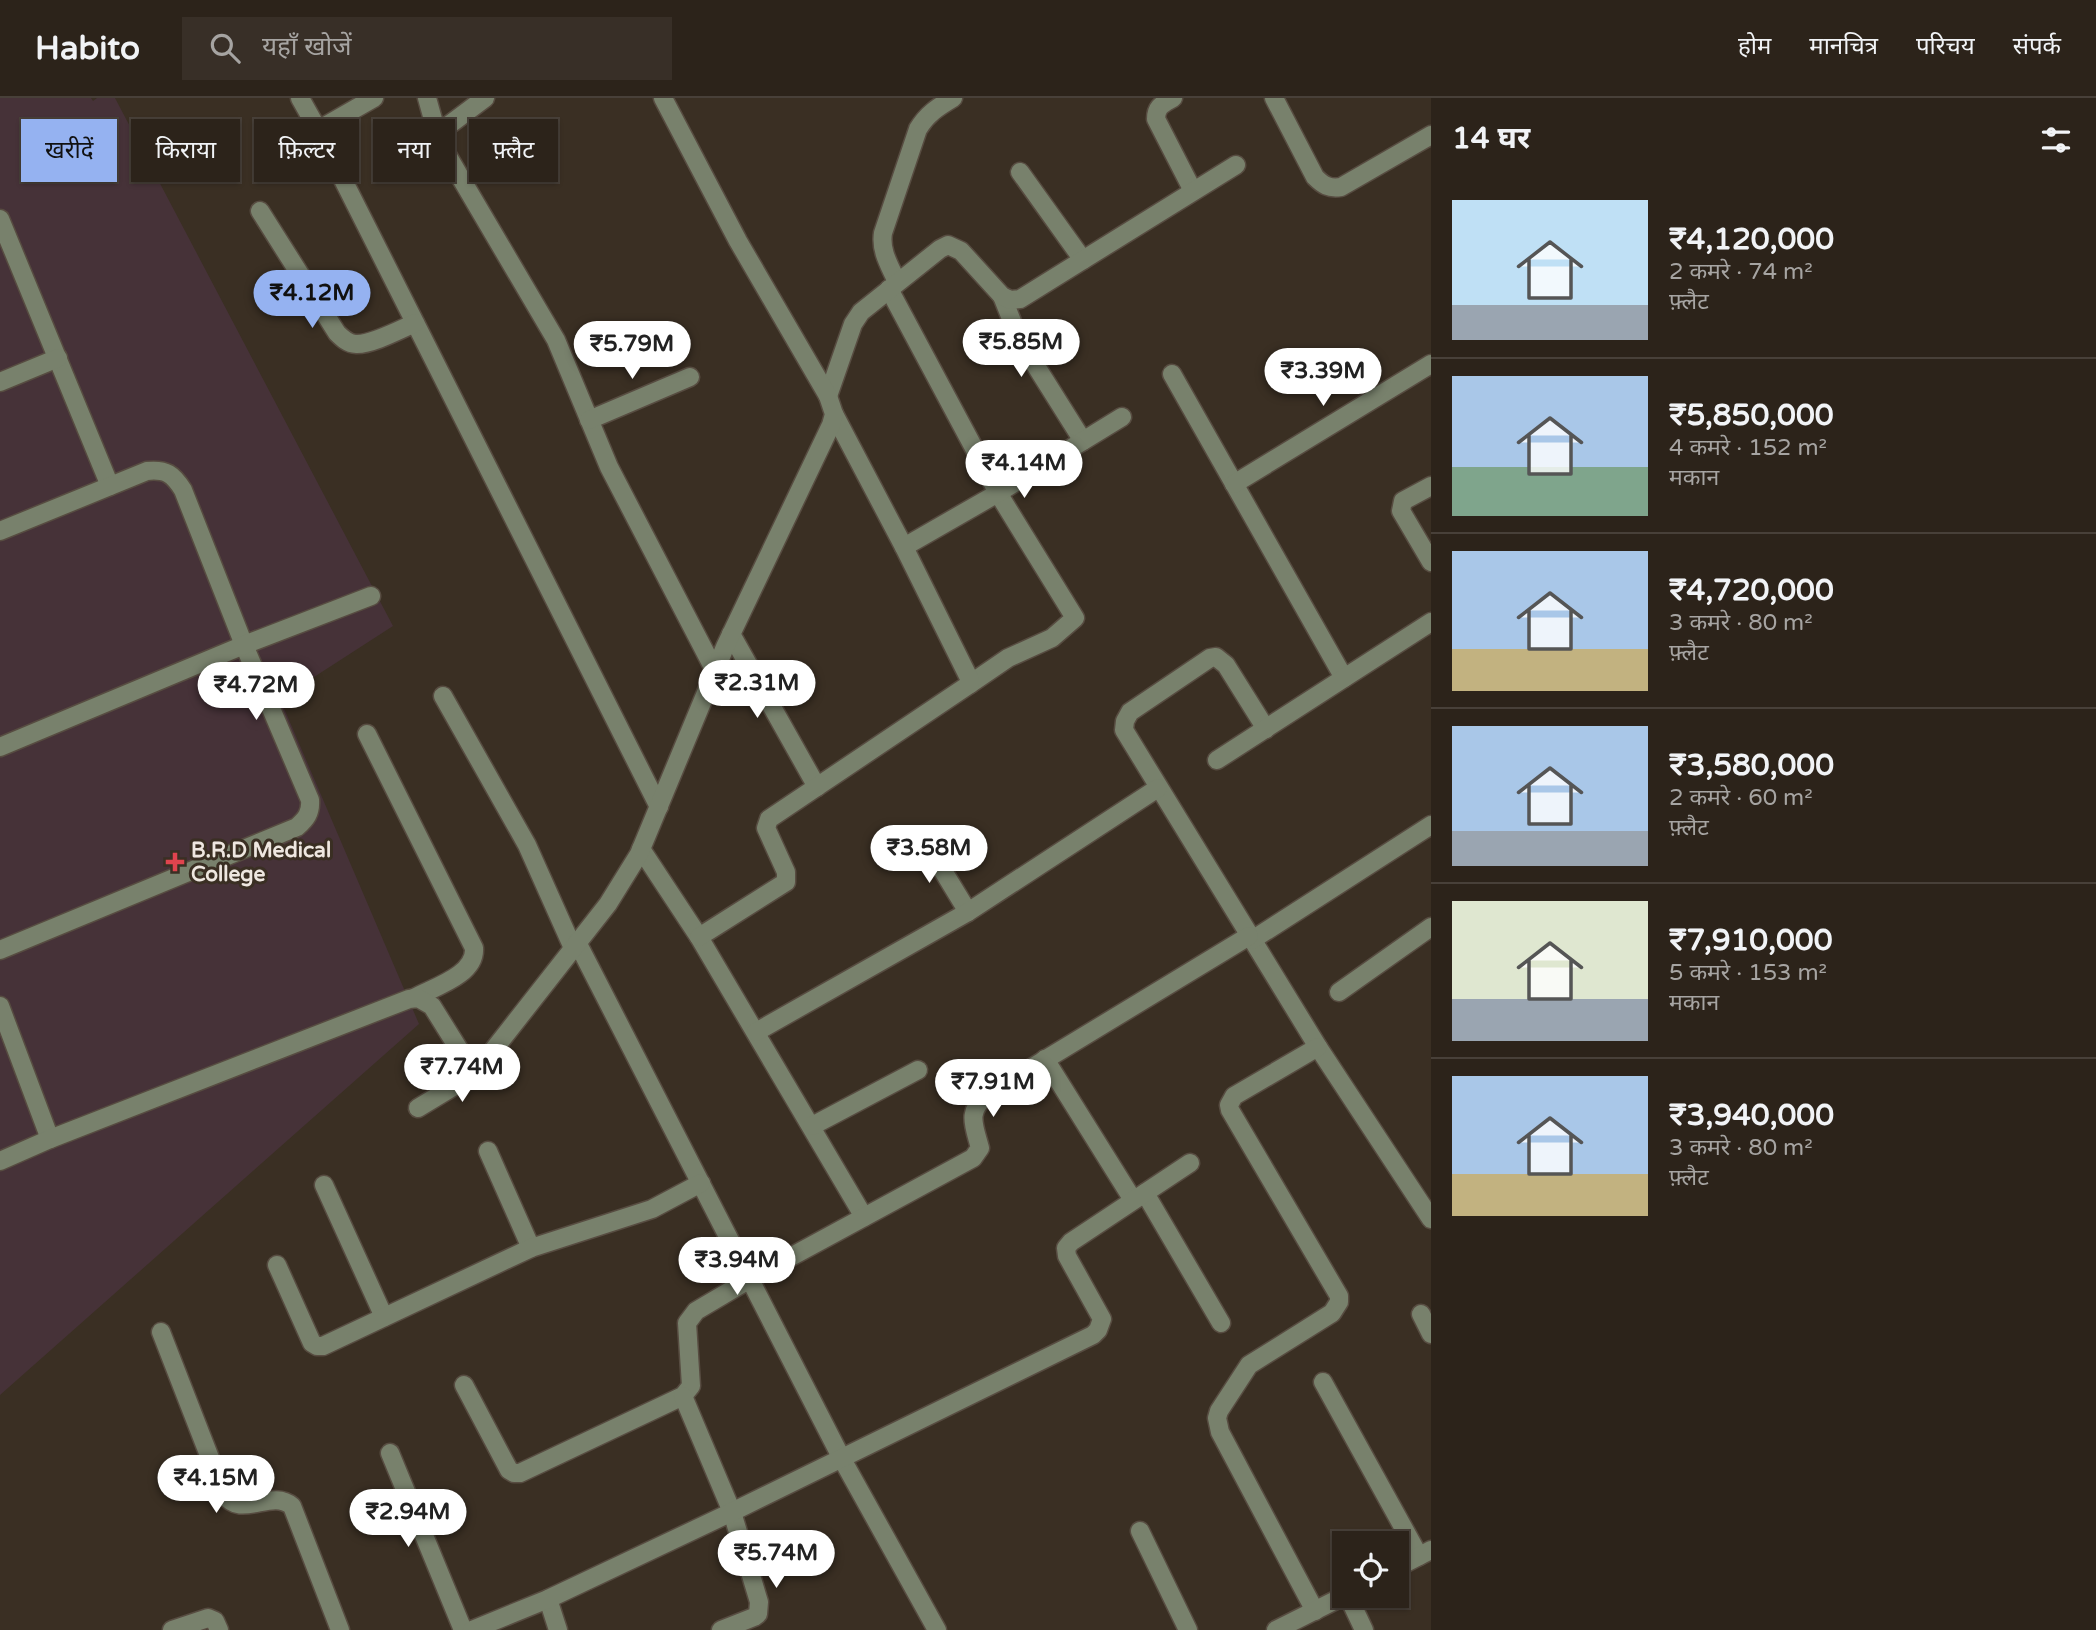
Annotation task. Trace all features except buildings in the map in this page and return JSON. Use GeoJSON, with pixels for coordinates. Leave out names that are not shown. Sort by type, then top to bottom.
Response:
{"type":"FeatureCollection","features":[{"type":"Feature","properties":{"kind":"street"},"geometry":{"type":"LineString","coordinates":[[300,98],[312,119]]}},
{"type":"Feature","properties":{"kind":"street"},"geometry":{"type":"LineString","coordinates":[[337,119],[374,98]]}},
{"type":"Feature","properties":{"kind":"street"},"geometry":{"type":"LineString","coordinates":[[427,98],[432,119]]}},
{"type":"Feature","properties":{"kind":"street"},"geometry":{"type":"LineString","coordinates":[[455,120],[485,98]]}},
{"type":"Feature","properties":{"kind":"street"},"geometry":{"type":"LineString","coordinates":[[663,98],[738,241],[828,396],[834,414],[904,547],[970,684]]}},
{"type":"Feature","properties":{"kind":"street"},"geometry":{"type":"LineString","coordinates":[[699,937],[786,882],[786,872],[767,833],[766,823],[769,818],[1008,658],[1052,638],[1075,618],[998,493],[893,285],[884,252],[884,233],[919,129],[934,109],[953,98]]}},
{"type":"Feature","properties":{"kind":"street"},"geometry":{"type":"LineString","coordinates":[[1173,98],[1160,105],[1156,118],[1194,191]]}},
{"type":"Feature","properties":{"kind":"street"},"geometry":{"type":"LineString","coordinates":[[1275,98],[1315,177],[1331,188],[1341,187],[1431,135]]}},
{"type":"Feature","properties":{"kind":"street"},"geometry":{"type":"LineString","coordinates":[[1002,296],[1010,300],[1020,299],[1236,164]]}},
{"type":"Feature","properties":{"kind":"street"},"geometry":{"type":"LineString","coordinates":[[455,168],[550,329],[617,483],[715,671]]}},
{"type":"Feature","properties":{"kind":"street"},"geometry":{"type":"LineString","coordinates":[[1020,172],[1083,260]]}},
{"type":"Feature","properties":{"kind":"street"},"geometry":{"type":"LineString","coordinates":[[344,182],[659,807]]}},
{"type":"Feature","properties":{"kind":"street"},"geometry":{"type":"LineString","coordinates":[[260,211],[337,333],[346,341],[356,344],[366,342],[415,323]]}},
{"type":"Feature","properties":{"kind":"street"},"geometry":{"type":"LineString","coordinates":[[0,219],[110,486]]}},
{"type":"Feature","properties":{"kind":"street"},"geometry":{"type":"LineString","coordinates":[[828,396],[853,324],[861,312],[940,249],[948,246],[961,251],[1002,296],[1019,339],[1083,441]]}},
{"type":"Feature","properties":{"kind":"street"},"geometry":{"type":"LineString","coordinates":[[0,382],[58,358]]}},
{"type":"Feature","properties":{"kind":"street"},"geometry":{"type":"LineString","coordinates":[[1234,484],[1431,364]]}},
{"type":"Feature","properties":{"kind":"street"},"geometry":{"type":"LineString","coordinates":[[1172,374],[1344,678]]}},
{"type":"Feature","properties":{"kind":"street"},"geometry":{"type":"LineString","coordinates":[[589,420],[690,377]]}},
{"type":"Feature","properties":{"kind":"street"},"geometry":{"type":"LineString","coordinates":[[418,1108],[461,1082],[484,1062],[608,904],[641,849],[731,634],[834,414]]}},
{"type":"Feature","properties":{"kind":"street"},"geometry":{"type":"LineString","coordinates":[[904,547],[1122,417]]}},
{"type":"Feature","properties":{"kind":"street"},"geometry":{"type":"LineString","coordinates":[[0,531],[147,471],[169,472],[183,490],[244,645],[310,800],[310,810],[305,820],[297,827],[0,950]]}},
{"type":"Feature","properties":{"kind":"street"},"geometry":{"type":"LineString","coordinates":[[1431,486],[1403,501],[1401,510],[1431,562]]}},
{"type":"Feature","properties":{"kind":"street"},"geometry":{"type":"LineString","coordinates":[[0,747],[244,645],[371,596]]}},
{"type":"Feature","properties":{"kind":"street"},"geometry":{"type":"LineString","coordinates":[[1217,760],[1431,622]]}},
{"type":"Feature","properties":{"kind":"street"},"geometry":{"type":"LineString","coordinates":[[731,634],[817,787]]}},
{"type":"Feature","properties":{"kind":"street"},"geometry":{"type":"LineString","coordinates":[[1266,729],[1226,665],[1216,657],[1210,658],[1130,712],[1124,730],[1318,1047],[1431,1219]]}},
{"type":"Feature","properties":{"kind":"street"},"geometry":{"type":"LineString","coordinates":[[443,696],[527,845],[575,945],[701,1183],[842,1459],[937,1630]]}},
{"type":"Feature","properties":{"kind":"street"},"geometry":{"type":"LineString","coordinates":[[367,734],[474,948],[471,964],[463,972],[414,999]]}},
{"type":"Feature","properties":{"kind":"street"},"geometry":{"type":"LineString","coordinates":[[756,1032],[968,912],[1158,788]]}},
{"type":"Feature","properties":{"kind":"street"},"geometry":{"type":"LineString","coordinates":[[464,1385],[509,1470],[514,1473],[520,1473],[683,1396],[691,1386],[687,1323],[691,1316],[750,1279],[973,1158],[980,1148],[973,1120],[974,1110],[979,1102],[1045,1059],[1251,938],[1431,825]]}},
{"type":"Feature","properties":{"kind":"street"},"geometry":{"type":"LineString","coordinates":[[923,838],[968,912]]}},
{"type":"Feature","properties":{"kind":"street"},"geometry":{"type":"LineString","coordinates":[[641,849],[699,937],[864,1217]]}},
{"type":"Feature","properties":{"kind":"street"},"geometry":{"type":"LineString","coordinates":[[1339,992],[1431,927]]}},
{"type":"Feature","properties":{"kind":"street"},"geometry":{"type":"LineString","coordinates":[[0,1161],[408,999],[426,1001],[432,1006],[470,1067],[475,1068]]}},
{"type":"Feature","properties":{"kind":"street"},"geometry":{"type":"LineString","coordinates":[[0,1006],[50,1139]]}},
{"type":"Feature","properties":{"kind":"street"},"geometry":{"type":"LineString","coordinates":[[1315,1611],[1220,1432],[1217,1418],[1249,1365],[1332,1313],[1339,1302],[1339,1296],[1228,1104],[1234,1096],[1318,1047]]}},
{"type":"Feature","properties":{"kind":"street"},"geometry":{"type":"LineString","coordinates":[[1045,1059],[1221,1323]]}},
{"type":"Feature","properties":{"kind":"street"},"geometry":{"type":"LineString","coordinates":[[812,1126],[918,1070]]}},
{"type":"Feature","properties":{"kind":"street"},"geometry":{"type":"LineString","coordinates":[[488,1151],[531,1248]]}},
{"type":"Feature","properties":{"kind":"street"},"geometry":{"type":"LineString","coordinates":[[390,1453],[472,1629],[548,1600],[842,1459],[1098,1330],[1102,1319],[1067,1256],[1066,1248],[1071,1242],[1191,1163]]}},
{"type":"Feature","properties":{"kind":"street"},"geometry":{"type":"LineString","coordinates":[[276,1265],[312,1343],[317,1346],[531,1248],[652,1209],[701,1183]]}},
{"type":"Feature","properties":{"kind":"street"},"geometry":{"type":"LineString","coordinates":[[324,1185],[384,1317]]}},
{"type":"Feature","properties":{"kind":"street"},"geometry":{"type":"LineString","coordinates":[[1421,1314],[1431,1334]]}},
{"type":"Feature","properties":{"kind":"street"},"geometry":{"type":"LineString","coordinates":[[161,1332],[224,1494],[236,1505],[278,1499],[292,1506],[340,1630]]}},
{"type":"Feature","properties":{"kind":"street"},"geometry":{"type":"LineString","coordinates":[[1323,1382],[1425,1553],[1409,1561]]}},
{"type":"Feature","properties":{"kind":"street"},"geometry":{"type":"LineString","coordinates":[[683,1396],[732,1512],[760,1609],[754,1617],[721,1630]]}},
{"type":"Feature","properties":{"kind":"street"},"geometry":{"type":"LineString","coordinates":[[1140,1531],[1188,1630]]}},
{"type":"Feature","properties":{"kind":"street"},"geometry":{"type":"LineString","coordinates":[[548,1600],[558,1630]]}},
{"type":"Feature","properties":{"kind":"street"},"geometry":{"type":"LineString","coordinates":[[1276,1630],[1332,1603]]}},
{"type":"Feature","properties":{"kind":"street"},"geometry":{"type":"LineString","coordinates":[[1352,1608],[1364,1630]]}},
{"type":"Feature","properties":{"kind":"street"},"geometry":{"type":"LineString","coordinates":[[172,1630],[208,1618],[215,1620],[219,1630]]}},
{"type":"Feature","properties":{"kind":"shaded area","name":"B.R.D Medical College"},"geometry":{"type":"Polygon","coordinates":[[[0,98],[91,98],[93,101],[97,98],[115,98],[131,128],[131,182],[159,182],[393,626],[280,699],[419,1024],[0,1395],[0,98]]]}},
{"type":"Feature","properties":{"kind":"place","name":"B.R.D Medical College"},"geometry":{"type":"Point","coordinates":[175,862]}}]}
